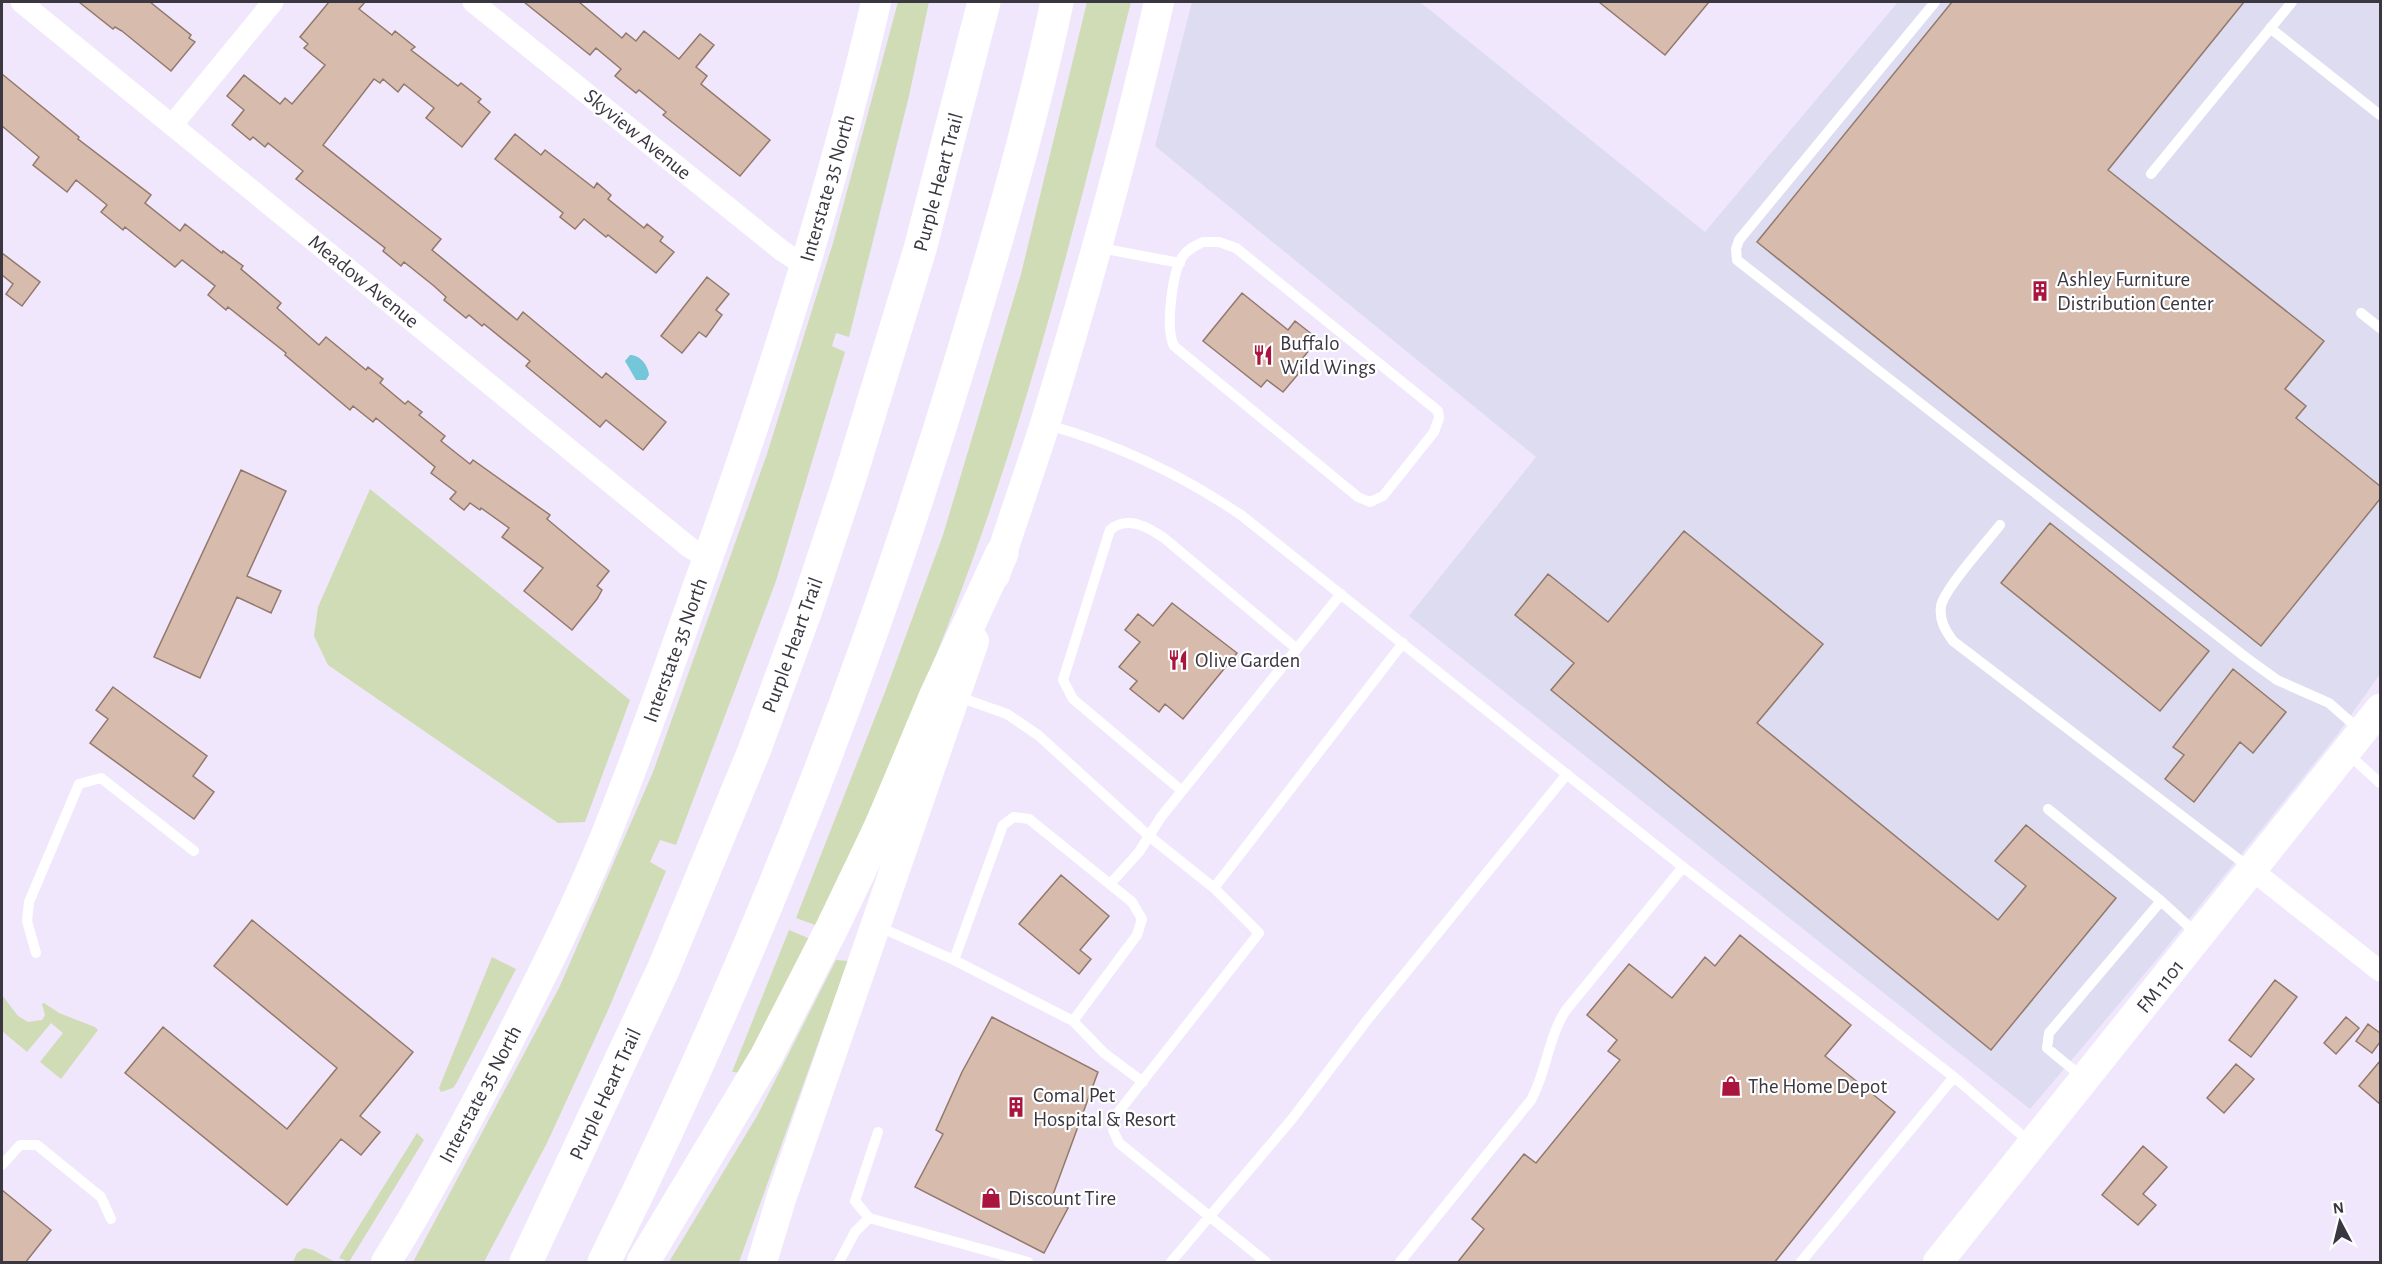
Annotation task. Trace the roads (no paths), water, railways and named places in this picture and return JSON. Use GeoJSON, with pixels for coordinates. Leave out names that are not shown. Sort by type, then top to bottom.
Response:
{"type":"FeatureCollection","features":[{"type":"Feature","properties":{"kind":"highway"},"geometry":{"type":"LineString","coordinates":[[974,48],[977,2]]}},
{"type":"Feature","properties":{"kind":"highway","name":"Purple Heart Trail"},"geometry":{"type":"LineString","coordinates":[[526,1263],[663,970],[754,751],[802,621],[849,481],[913,271],[974,48],[984,2]]}},
{"type":"Feature","properties":{"kind":"highway"},"geometry":{"type":"LineString","coordinates":[[604,1263],[714,1030],[794,837],[860,666],[932,456],[983,285],[1045,62],[1057,2]]}},
{"type":"Feature","properties":{"kind":"highway"},"geometry":{"type":"LineString","coordinates":[[643,1263],[766,1058],[832,928],[882,826],[936,695],[1002,553]]}},
{"type":"Feature","properties":{"kind":"main road","name":"Interstate 35 North"},"geometry":{"type":"LineString","coordinates":[[386,1263],[463,1128],[566,922],[605,836],[631,771],[734,489],[804,266],[856,86],[876,2]]}},
{"type":"Feature","properties":{"kind":"main road"},"geometry":{"type":"LineString","coordinates":[[768,1261],[876,926],[956,696],[1045,424],[1130,127],[1159,2]]}},
{"type":"Feature","properties":{"kind":"main road","name":"FM 1101"},"geometry":{"type":"LineString","coordinates":[[1938,1263],[2031,1143],[2200,936],[2380,709]]}},
{"type":"Feature","properties":{"kind":"street","name":"Meadow Avenue"},"geometry":{"type":"LineString","coordinates":[[21,2],[689,547],[708,559]]}},
{"type":"Feature","properties":{"kind":"street"},"geometry":{"type":"LineString","coordinates":[[173,124],[273,2]]}},
{"type":"Feature","properties":{"kind":"street","name":"Skyview Avenue"},"geometry":{"type":"LineString","coordinates":[[473,2],[804,266]]}},
{"type":"Feature","properties":{"kind":"street"},"geometry":{"type":"LineString","coordinates":[[2252,870],[2380,971]]}},
{"type":"Feature","properties":{"kind":"lane"},"geometry":{"type":"LineString","coordinates":[[1935,2],[1739,240],[1736,249],[1737,260],[2244,656],[2277,680],[2329,703],[2380,783]]}},
{"type":"Feature","properties":{"kind":"lane"},"geometry":{"type":"LineString","coordinates":[[2151,174],[2292,2]]}},
{"type":"Feature","properties":{"kind":"lane"},"geometry":{"type":"LineString","coordinates":[[2270,28],[2380,115]]}},
{"type":"Feature","properties":{"kind":"lane"},"geometry":{"type":"LineString","coordinates":[[1203,242],[1219,242],[1236,248],[1432,404],[1438,411],[1438,426],[1383,496],[1370,502],[1358,497],[1174,346],[1170,338],[1168,321],[1180,262],[1188,250],[1203,242]]}},
{"type":"Feature","properties":{"kind":"lane"},"geometry":{"type":"LineString","coordinates":[[1097,247],[1180,262]]}},
{"type":"Feature","properties":{"kind":"lane"},"geometry":{"type":"LineString","coordinates":[[2361,313],[2380,328]]}},
{"type":"Feature","properties":{"kind":"lane"},"geometry":{"type":"LineString","coordinates":[[1045,424],[1123,450],[1218,499],[1341,594],[1683,867],[1954,1077],[2031,1143]]}},
{"type":"Feature","properties":{"kind":"lane"},"geometry":{"type":"LineString","coordinates":[[1182,791],[1073,699],[1063,680],[1110,530],[1127,522],[1159,534],[1297,649]]}},
{"type":"Feature","properties":{"kind":"lane"},"geometry":{"type":"LineString","coordinates":[[2000,525],[1944,597],[1941,619],[1948,636],[2252,870]]}},
{"type":"Feature","properties":{"kind":"lane"},"geometry":{"type":"LineString","coordinates":[[1110,884],[1139,852],[1182,791],[1341,594]]}},
{"type":"Feature","properties":{"kind":"lane"},"geometry":{"type":"LineString","coordinates":[[1214,888],[1403,644]]}},
{"type":"Feature","properties":{"kind":"lane"},"geometry":{"type":"LineString","coordinates":[[956,696],[990,706],[1024,725],[1149,836],[1214,888],[1259,933],[1116,1115],[1113,1122],[1114,1137],[1266,1263]]}},
{"type":"Feature","properties":{"kind":"lane"},"geometry":{"type":"LineString","coordinates":[[1171,1263],[1292,1119],[1368,1019],[1567,774]]}},
{"type":"Feature","properties":{"kind":"lane"},"geometry":{"type":"LineString","coordinates":[[36,953],[27,921],[29,902],[79,784],[100,778],[194,851]]}},
{"type":"Feature","properties":{"kind":"lane"},"geometry":{"type":"LineString","coordinates":[[2048,809],[2161,901],[2200,936]]}},
{"type":"Feature","properties":{"kind":"lane"},"geometry":{"type":"LineString","coordinates":[[954,960],[1001,829],[1010,819],[1019,817],[1033,822],[1137,907],[1142,919],[1140,930],[1073,1021]]}},
{"type":"Feature","properties":{"kind":"lane"},"geometry":{"type":"LineString","coordinates":[[1400,1263],[1531,1100],[1544,1075],[1554,1034],[1566,1010],[1683,867]]}},
{"type":"Feature","properties":{"kind":"lane"},"geometry":{"type":"LineString","coordinates":[[2084,1080],[2047,1048],[2049,1034],[2161,901]]}},
{"type":"Feature","properties":{"kind":"lane"},"geometry":{"type":"LineString","coordinates":[[876,926],[954,960],[1073,1021],[1104,1053],[1143,1082]]}},
{"type":"Feature","properties":{"kind":"lane"},"geometry":{"type":"LineString","coordinates":[[1801,1263],[1954,1077]]}},
{"type":"Feature","properties":{"kind":"lane"},"geometry":{"type":"LineString","coordinates":[[878,1132],[855,1201],[869,1218],[1028,1263]]}},
{"type":"Feature","properties":{"kind":"lane"},"geometry":{"type":"LineString","coordinates":[[2,1165],[20,1145],[37,1145],[100,1197],[111,1219]]}},
{"type":"Feature","properties":{"kind":"lane"},"geometry":{"type":"LineString","coordinates":[[839,1263],[855,1233],[869,1218]]}},
{"type":"Feature","properties":{"kind":"water"},"geometry":{"type":"Polygon","coordinates":[[[630,355],[637,357],[645,364],[649,375],[646,380],[636,380],[625,361],[630,355]]]}},
{"type":"Feature","properties":{"kind":"place","name":"Ashley Furniture Distribution Center"},"geometry":{"type":"Point","coordinates":[2040,291]}},
{"type":"Feature","properties":{"kind":"place","name":"Buffalo Wild Wings"},"geometry":{"type":"Point","coordinates":[1263,355]}},
{"type":"Feature","properties":{"kind":"place","name":"Olive Garden"},"geometry":{"type":"Point","coordinates":[1178,660]}},
{"type":"Feature","properties":{"kind":"place","name":"The Home Depot"},"geometry":{"type":"Point","coordinates":[1731,1086]}},
{"type":"Feature","properties":{"kind":"place","name":"Comal Pet Hospital & Resort"},"geometry":{"type":"Point","coordinates":[1016,1107]}},
{"type":"Feature","properties":{"kind":"place","name":"Discount Tire"},"geometry":{"type":"Point","coordinates":[991,1198]}}]}
